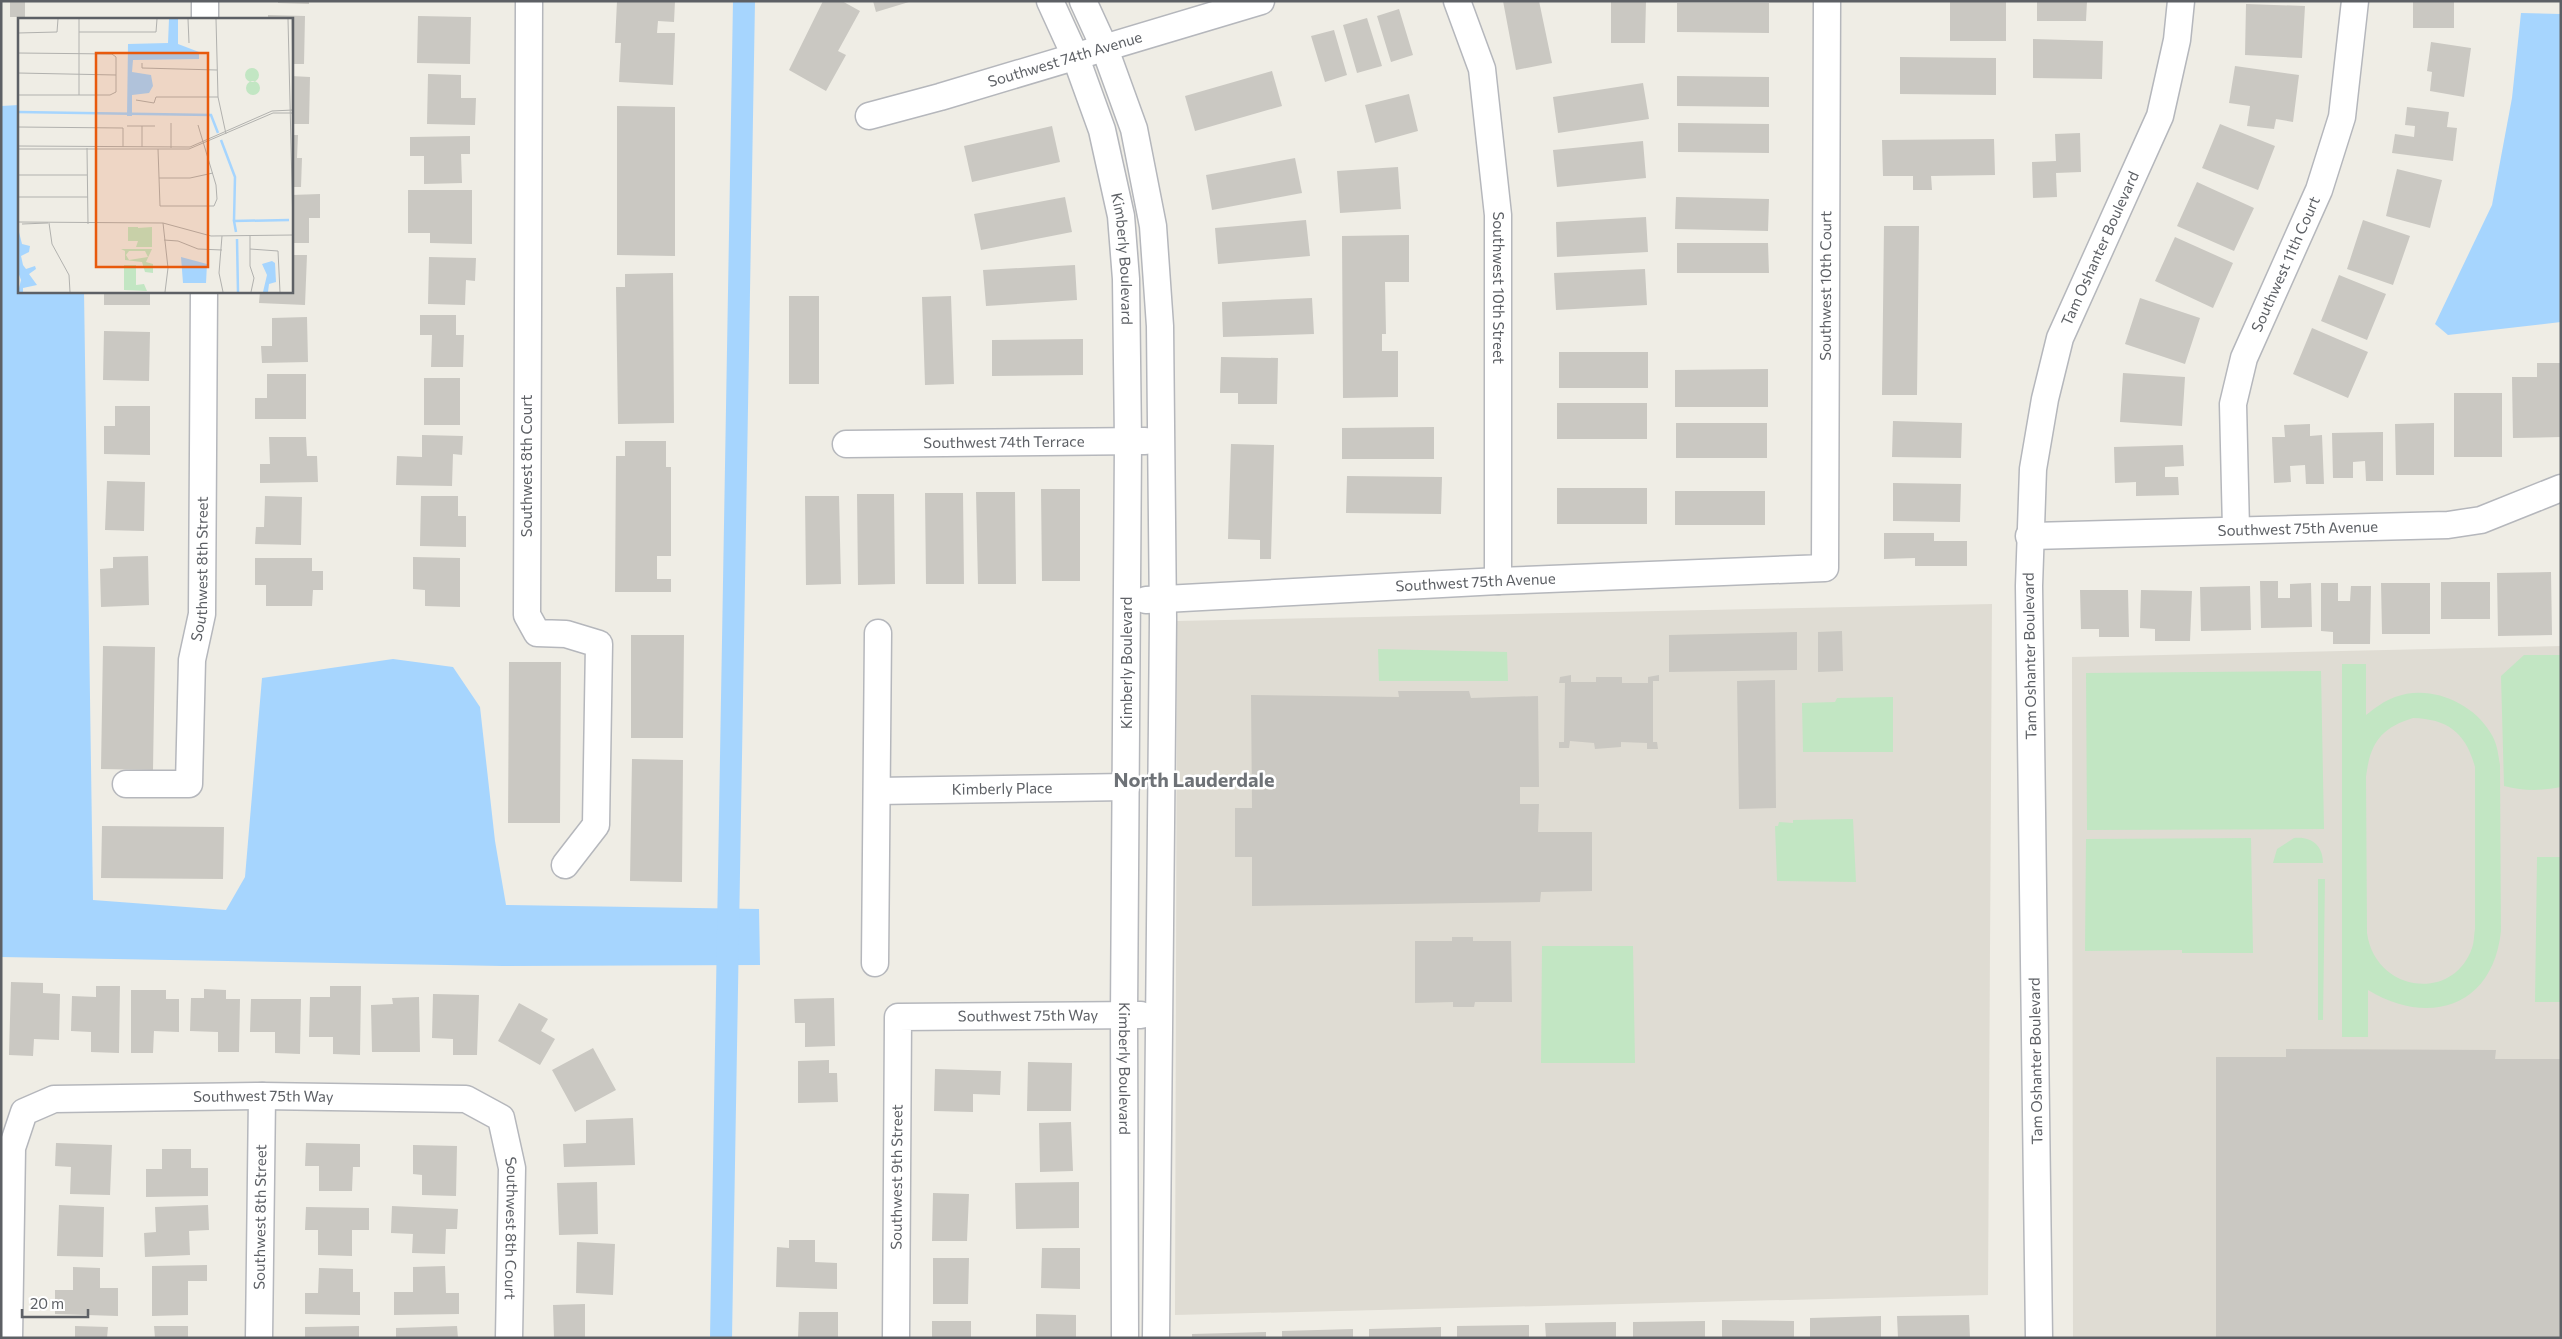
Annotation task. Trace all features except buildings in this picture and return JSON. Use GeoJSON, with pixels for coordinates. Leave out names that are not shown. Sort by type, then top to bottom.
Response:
{"type":"FeatureCollection","features":[{"type":"Feature","properties":{"kind":"street"},"geometry":{"type":"LineString","coordinates":[[204,1],[204,18]]}},
{"type":"Feature","properties":{"kind":"street","name":"Southwest 8th Court"},"geometry":{"type":"LineString","coordinates":[[529,1],[527,615],[537,632],[566,634],[599,644],[596,825],[565,865]]}},
{"type":"Feature","properties":{"kind":"street","name":"Kimberly Boulevard"},"geometry":{"type":"LineString","coordinates":[[1050,1],[1076,58],[1102,130],[1121,216],[1126,279],[1128,442],[1124,1015],[1125,1338]]}},
{"type":"Feature","properties":{"kind":"street"},"geometry":{"type":"LineString","coordinates":[[1083,1],[1105,48],[1134,129],[1153,226],[1160,326],[1163,599],[1156,1338]]}},
{"type":"Feature","properties":{"kind":"street","name":"Southwest 74th Avenue"},"geometry":{"type":"LineString","coordinates":[[869,116],[1076,58],[1261,1]]}},
{"type":"Feature","properties":{"kind":"street","name":"Southwest 10th Street"},"geometry":{"type":"LineString","coordinates":[[1457,1],[1482,69],[1498,215],[1498,581]]}},
{"type":"Feature","properties":{"kind":"street","name":"Southwest 10th Court"},"geometry":{"type":"LineString","coordinates":[[1825,568],[1827,1]]}},
{"type":"Feature","properties":{"kind":"street","name":"Tam Oshanter Boulevard"},"geometry":{"type":"LineString","coordinates":[[2039,1338],[2029,536],[2033,469],[2045,399],[2060,338],[2160,116],[2177,40],[2181,1]]}},
{"type":"Feature","properties":{"kind":"street","name":"Southwest 11th Court"},"geometry":{"type":"LineString","coordinates":[[2236,529],[2233,404],[2244,358],[2319,190],[2342,117],[2355,1]]}},
{"type":"Feature","properties":{"kind":"street","name":"Southwest 8th Street"},"geometry":{"type":"LineString","coordinates":[[126,784],[189,784],[192,660],[202,614],[204,292]]}},
{"type":"Feature","properties":{"kind":"street","name":"Southwest 74th Terrace"},"geometry":{"type":"LineString","coordinates":[[846,444],[1128,442],[1161,440]]}},
{"type":"Feature","properties":{"kind":"street","name":"Southwest 75th Avenue"},"geometry":{"type":"LineString","coordinates":[[2029,536],[2236,529],[2448,525],[2481,520],[2561,488]]}},
{"type":"Feature","properties":{"kind":"street","name":"Southwest 75th Avenue"},"geometry":{"type":"LineString","coordinates":[[1127,601],[1498,581],[1825,568]]}},
{"type":"Feature","properties":{"kind":"street"},"geometry":{"type":"LineString","coordinates":[[875,963],[878,633]]}},
{"type":"Feature","properties":{"kind":"street","name":"Kimberly Place"},"geometry":{"type":"LineString","coordinates":[[877,791],[1126,787]]}},
{"type":"Feature","properties":{"kind":"street","name":"Southwest 75th Way"},"geometry":{"type":"LineString","coordinates":[[898,1017],[1159,1015]]}},
{"type":"Feature","properties":{"kind":"street","name":"Southwest 9th Street"},"geometry":{"type":"LineString","coordinates":[[896,1338],[898,1017]]}},
{"type":"Feature","properties":{"kind":"street","name":"Southwest 8th Street"},"geometry":{"type":"LineString","coordinates":[[260,1338],[262,1096]]}},
{"type":"Feature","properties":{"kind":"street","name":"Southwest 75th Way"},"geometry":{"type":"LineString","coordinates":[[10,1338],[12,1148],[24,1112],[54,1099],[262,1096],[466,1099],[501,1118]]}},
{"type":"Feature","properties":{"kind":"street","name":"Southwest 8th Court"},"geometry":{"type":"LineString","coordinates":[[501,1118],[512,1168],[509,1338]]}},
{"type":"Feature","properties":{"kind":"street"},"geometry":{"type":"LineString","coordinates":[[1124,1120],[1135,1146],[1137,1252],[1141,1266],[1157,1282]]}},
{"type":"Feature","properties":{"kind":"shaded area"},"geometry":{"type":"Polygon","coordinates":[[[1992,604],[1988,1295],[1175,1315],[1177,621],[1992,604]]]}},
{"type":"Feature","properties":{"kind":"shaded area"},"geometry":{"type":"Polygon","coordinates":[[[2561,646],[2561,1338],[2073,1338],[2072,657],[2561,646]]]}},
{"type":"Feature","properties":{"kind":"green space"},"geometry":{"type":"Polygon","coordinates":[[[1378,649],[1507,652],[1508,681],[1379,681],[1378,649]]]}},
{"type":"Feature","properties":{"kind":"green space"},"geometry":{"type":"Polygon","coordinates":[[[2524,655],[2561,655],[2561,787],[2532,790],[2504,786],[2501,676],[2524,655]]]}},
{"type":"Feature","properties":{"kind":"green space"},"geometry":{"type":"Polygon","coordinates":[[[2342,664],[2366,664],[2366,715],[2395,697],[2408,694],[2435,694],[2461,704],[2472,712],[2482,721],[2492,736],[2497,748],[2500,765],[2501,931],[2495,957],[2485,977],[2471,993],[2454,1003],[2435,1008],[2413,1007],[2391,1001],[2368,990],[2368,1037],[2342,1037],[2342,664]],[[2413,718],[2385,732],[2374,746],[2370,755],[2366,777],[2367,933],[2373,953],[2384,968],[2399,978],[2415,983],[2433,983],[2449,977],[2462,966],[2472,948],[2475,929],[2475,767],[2466,745],[2454,730],[2436,721],[2413,718]]]}},
{"type":"Feature","properties":{"kind":"green space"},"geometry":{"type":"Polygon","coordinates":[[[2321,671],[2324,829],[2087,830],[2086,673],[2321,671]]]}},
{"type":"Feature","properties":{"kind":"green space"},"geometry":{"type":"Polygon","coordinates":[[[1893,697],[1893,752],[1803,752],[1802,703],[1835,702],[1837,698],[1893,697]]]}},
{"type":"Feature","properties":{"kind":"green space"},"geometry":{"type":"Polygon","coordinates":[[[1853,819],[1856,882],[1777,881],[1775,826],[1778,826],[1779,822],[1793,823],[1793,820],[1853,819]]]}},
{"type":"Feature","properties":{"kind":"green space"},"geometry":{"type":"Polygon","coordinates":[[[2251,838],[2253,953],[2182,953],[2182,950],[2085,951],[2086,839],[2251,838]]]}},
{"type":"Feature","properties":{"kind":"green space"},"geometry":{"type":"Polygon","coordinates":[[[2294,838],[2311,840],[2315,843],[2321,851],[2323,863],[2273,863],[2277,849],[2294,838]]]}},
{"type":"Feature","properties":{"kind":"green space"},"geometry":{"type":"Polygon","coordinates":[[[2537,857],[2561,857],[2561,1002],[2535,1002],[2537,857]]]}},
{"type":"Feature","properties":{"kind":"green space"},"geometry":{"type":"Polygon","coordinates":[[[2318,879],[2325,879],[2323,1020],[2318,1020],[2318,879]]]}},
{"type":"Feature","properties":{"kind":"green space"},"geometry":{"type":"Polygon","coordinates":[[[1542,946],[1633,946],[1635,1063],[1541,1063],[1542,946]]]}},
{"type":"Feature","properties":{"kind":"water"},"geometry":{"type":"Polygon","coordinates":[[[2521,13],[2561,14],[2561,322],[2448,335],[2435,324],[2492,205],[2512,98],[2521,13]]]}},
{"type":"Feature","properties":{"kind":"water"},"geometry":{"type":"Polygon","coordinates":[[[18,105],[18,292],[84,292],[93,900],[226,910],[245,877],[262,678],[393,659],[453,667],[480,707],[495,841],[506,905],[759,909],[760,965],[502,966],[1,957],[1,106],[18,105]]]}},
{"type":"Feature","properties":{"kind":"waterway"},"geometry":{"type":"LineString","coordinates":[[721,1338],[744,1]]}},
{"type":"Feature","properties":{"kind":"district","name":"North Lauderdale"},"geometry":{"type":"Point","coordinates":[1194,780]}}]}
